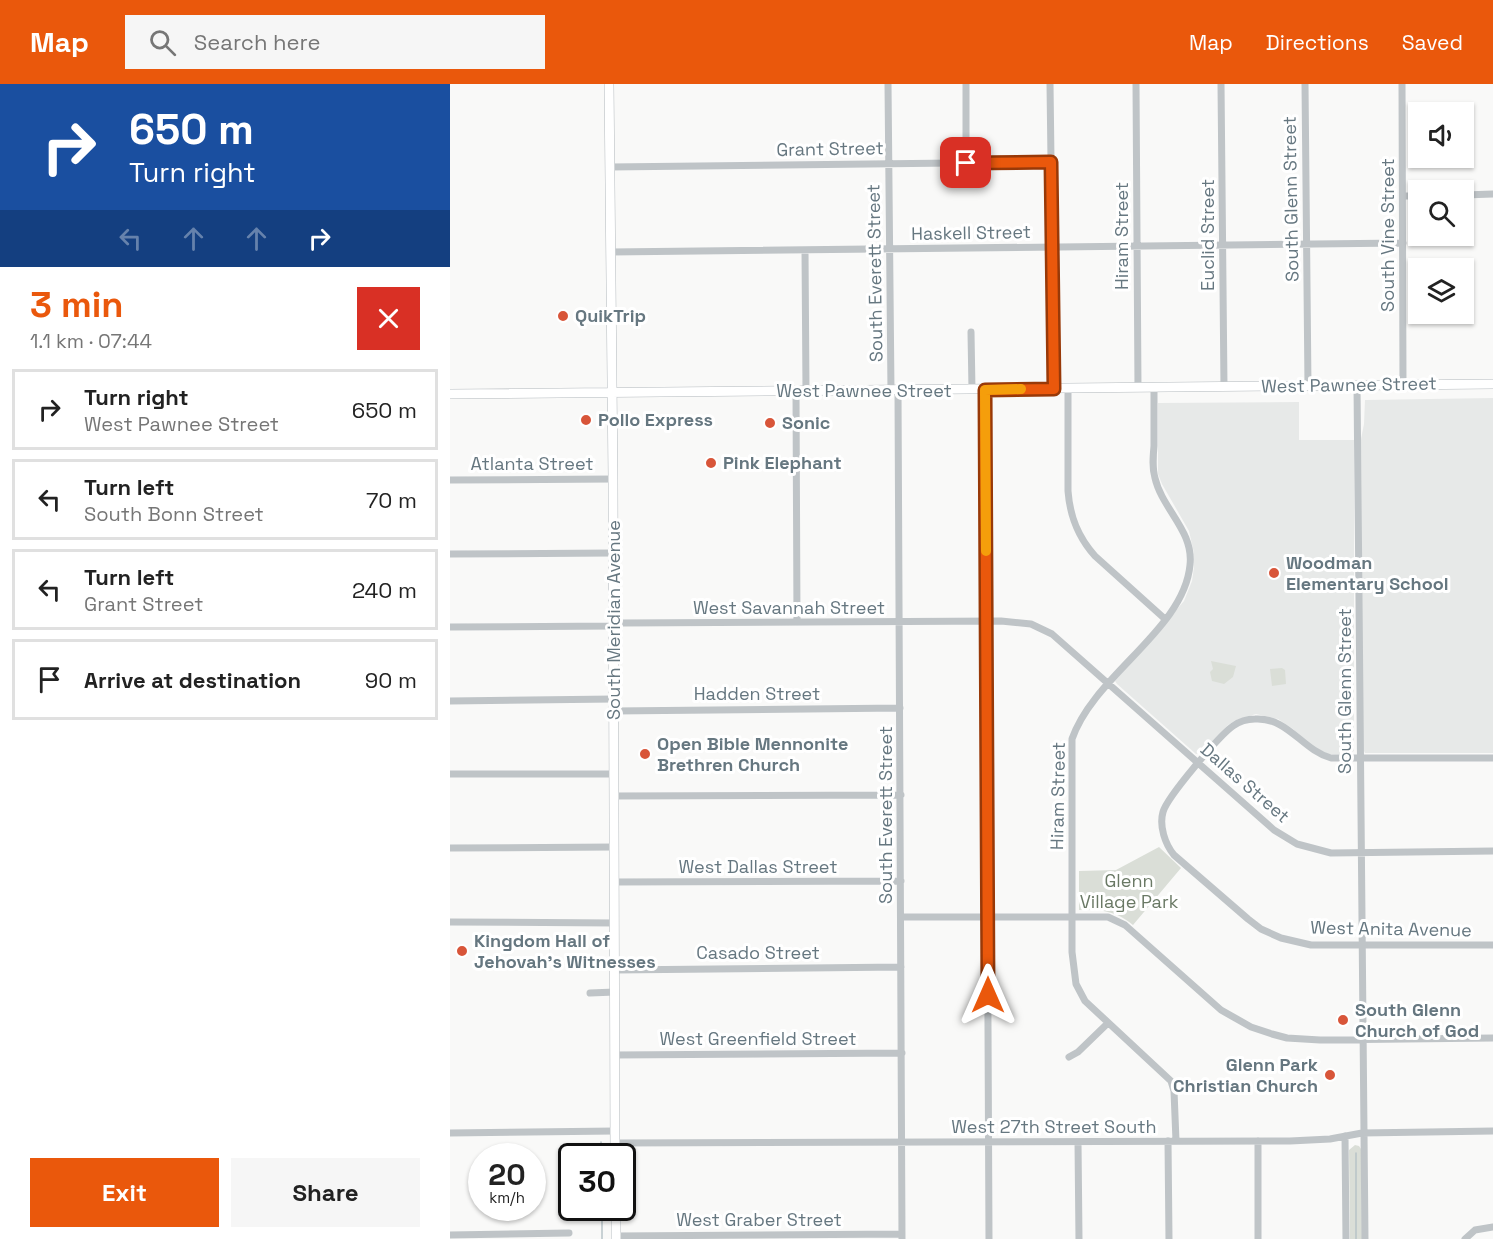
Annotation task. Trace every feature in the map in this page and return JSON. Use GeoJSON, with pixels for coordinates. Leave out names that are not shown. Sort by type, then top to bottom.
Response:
{"type":"FeatureCollection","features":[{"type":"Feature","properties":{"kind":"main road","name":"South Meridian Avenue"},"geometry":{"type":"LineString","coordinates":[[609,84],[614,479],[615,1143]]}},
{"type":"Feature","properties":{"kind":"main road","name":"West Pawnee Street"},"geometry":{"type":"LineString","coordinates":[[450,394],[1493,384]]}},
{"type":"Feature","properties":{"kind":"main road"},"geometry":{"type":"LineString","coordinates":[[616,1221],[616,1237]]}},
{"type":"Feature","properties":{"kind":"street","name":"South Everett Street"},"geometry":{"type":"LineString","coordinates":[[888,84],[899,622],[902,1236]]}},
{"type":"Feature","properties":{"kind":"street"},"geometry":{"type":"LineString","coordinates":[[966,84],[966,163]]}},
{"type":"Feature","properties":{"kind":"street"},"geometry":{"type":"LineString","coordinates":[[1050,84],[1054,389]]}},
{"type":"Feature","properties":{"kind":"street","name":"Hiram Street"},"geometry":{"type":"LineString","coordinates":[[1136,84],[1138,387]]}},
{"type":"Feature","properties":{"kind":"street","name":"Euclid Street"},"geometry":{"type":"LineString","coordinates":[[1221,84],[1224,387]]}},
{"type":"Feature","properties":{"kind":"street","name":"South Glenn Street"},"geometry":{"type":"LineString","coordinates":[[1305,84],[1308,386]]}},
{"type":"Feature","properties":{"kind":"street","name":"South Vine Street"},"geometry":{"type":"LineString","coordinates":[[1402,84],[1403,385]]}},
{"type":"Feature","properties":{"kind":"street","name":"Grant Street"},"geometry":{"type":"LineString","coordinates":[[610,167],[1051,162]]}},
{"type":"Feature","properties":{"kind":"street"},"geometry":{"type":"LineString","coordinates":[[1474,195],[1493,194]]}},
{"type":"Feature","properties":{"kind":"street"},"geometry":{"type":"LineString","coordinates":[[1403,196],[1408,196]]}},
{"type":"Feature","properties":{"kind":"street","name":"Haskell Street"},"geometry":{"type":"LineString","coordinates":[[612,252],[1403,243]]}},
{"type":"Feature","properties":{"kind":"street"},"geometry":{"type":"LineString","coordinates":[[797,622],[805,250]]}},
{"type":"Feature","properties":{"kind":"street"},"geometry":{"type":"LineString","coordinates":[[971,332],[972,390]]}},
{"type":"Feature","properties":{"kind":"street","name":"South Glenn Street"},"geometry":{"type":"LineString","coordinates":[[1357,385],[1362,1040]]}},
{"type":"Feature","properties":{"kind":"street","name":"Hiram Street"},"geometry":{"type":"LineString","coordinates":[[1154,387],[1153,472],[1155,480],[1187,539],[1191,561],[1183,594],[1165,619],[1084,712],[1072,739],[1072,952],[1076,984],[1085,1001],[1171,1081],[1174,1091],[1169,1239]]}},
{"type":"Feature","properties":{"kind":"street"},"geometry":{"type":"LineString","coordinates":[[1068,388],[1069,500],[1076,526],[1085,545],[1095,556],[1165,619]]}},
{"type":"Feature","properties":{"kind":"street"},"geometry":{"type":"LineString","coordinates":[[985,390],[989,1239]]}},
{"type":"Feature","properties":{"kind":"street","name":"Atlanta Street"},"geometry":{"type":"LineString","coordinates":[[450,480],[614,479]]}},
{"type":"Feature","properties":{"kind":"street"},"geometry":{"type":"LineString","coordinates":[[450,554],[613,553]]}},
{"type":"Feature","properties":{"kind":"street","name":"West Savannah Street"},"geometry":{"type":"LineString","coordinates":[[450,627],[1016,621],[1047,631],[1108,683]]}},
{"type":"Feature","properties":{"kind":"street","name":"Dallas Street"},"geometry":{"type":"LineString","coordinates":[[1108,683],[1288,840],[1321,852],[1493,851]]}},
{"type":"Feature","properties":{"kind":"street"},"geometry":{"type":"LineString","coordinates":[[450,701],[614,699]]}},
{"type":"Feature","properties":{"kind":"street","name":"Hadden Street"},"geometry":{"type":"LineString","coordinates":[[614,711],[900,708]]}},
{"type":"Feature","properties":{"kind":"street","name":"West Anita Avenue"},"geometry":{"type":"LineString","coordinates":[[1493,758],[1360,759],[1324,756],[1281,723],[1254,719],[1240,722],[1228,730],[1163,810],[1165,839],[1174,855],[1248,919],[1272,934],[1311,945],[1493,945]]}},
{"type":"Feature","properties":{"kind":"street"},"geometry":{"type":"LineString","coordinates":[[450,774],[614,774]]}},
{"type":"Feature","properties":{"kind":"street"},"geometry":{"type":"LineString","coordinates":[[614,796],[901,795]]}},
{"type":"Feature","properties":{"kind":"street"},"geometry":{"type":"LineString","coordinates":[[450,848],[614,847]]}},
{"type":"Feature","properties":{"kind":"street","name":"West Dallas Street"},"geometry":{"type":"LineString","coordinates":[[615,882],[901,881]]}},
{"type":"Feature","properties":{"kind":"street"},"geometry":{"type":"LineString","coordinates":[[902,917],[1108,917],[1125,925],[1221,1010],[1251,1027],[1287,1038],[1362,1040],[1493,1038]]}},
{"type":"Feature","properties":{"kind":"street"},"geometry":{"type":"LineString","coordinates":[[450,922],[614,923]]}},
{"type":"Feature","properties":{"kind":"street","name":"Casado Street"},"geometry":{"type":"LineString","coordinates":[[615,970],[901,967]]}},
{"type":"Feature","properties":{"kind":"street"},"geometry":{"type":"LineString","coordinates":[[590,993],[615,992]]}},
{"type":"Feature","properties":{"kind":"street"},"geometry":{"type":"LineString","coordinates":[[1069,1056],[1078,1052],[1108,1023]]}},
{"type":"Feature","properties":{"kind":"street"},"geometry":{"type":"LineString","coordinates":[[1362,1040],[1365,1239]]}},
{"type":"Feature","properties":{"kind":"street","name":"West Greenfield Street"},"geometry":{"type":"LineString","coordinates":[[615,1055],[902,1053]]}},
{"type":"Feature","properties":{"kind":"street"},"geometry":{"type":"LineString","coordinates":[[450,1132],[615,1131]]}},
{"type":"Feature","properties":{"kind":"street","name":"West 27th Street South"},"geometry":{"type":"LineString","coordinates":[[636,1143],[1258,1141],[1296,1140],[1362,1133],[1493,1131]]}},
{"type":"Feature","properties":{"kind":"street"},"geometry":{"type":"LineString","coordinates":[[1345,1136],[1346,1239]]}},
{"type":"Feature","properties":{"kind":"street"},"geometry":{"type":"LineString","coordinates":[[1258,1141],[1258,1239]]}},
{"type":"Feature","properties":{"kind":"street"},"geometry":{"type":"LineString","coordinates":[[1078,1142],[1079,1239]]}},
{"type":"Feature","properties":{"kind":"street"},"geometry":{"type":"LineString","coordinates":[[1467,1237],[1477,1229],[1493,1227]]}},
{"type":"Feature","properties":{"kind":"street"},"geometry":{"type":"LineString","coordinates":[[450,1235],[569,1233]]}},
{"type":"Feature","properties":{"kind":"street","name":"West Graber Street"},"geometry":{"type":"LineString","coordinates":[[616,1237],[902,1236]]}},
{"type":"Feature","properties":{"kind":"shaded area"},"geometry":{"type":"Polygon","coordinates":[[[1493,398],[1493,753],[1365,753],[1362,747],[1361,439],[1365,400],[1493,398]]]}},
{"type":"Feature","properties":{"kind":"shaded area","name":"Woodman Elementary School"},"geometry":{"type":"Polygon","coordinates":[[[1299,402],[1299,440],[1354,440],[1354,751],[1346,755],[1328,754],[1312,746],[1278,719],[1256,714],[1228,725],[1202,753],[1196,754],[1115,681],[1184,601],[1192,581],[1194,553],[1189,531],[1158,474],[1158,403],[1299,402]]]}},
{"type":"Feature","properties":{"kind":"green space"},"geometry":{"type":"Polygon","coordinates":[[[1211,661],[1236,666],[1233,677],[1224,684],[1212,681],[1211,661]]]}},
{"type":"Feature","properties":{"kind":"green space"},"geometry":{"type":"Polygon","coordinates":[[[1270,669],[1285,670],[1286,684],[1272,686],[1270,669]]]}},
{"type":"Feature","properties":{"kind":"green space","name":"Glenn Village Park"},"geometry":{"type":"Polygon","coordinates":[[[1159,847],[1181,868],[1133,925],[1120,916],[1108,912],[1079,910],[1079,871],[1116,870],[1159,847]]]}},
{"type":"Feature","properties":{"kind":"green space"},"geometry":{"type":"Polygon","coordinates":[[[1355,1145],[1361,1149],[1362,1239],[1350,1239],[1349,1150],[1355,1145]]]}},
{"type":"Feature","properties":{"kind":"waterway"},"geometry":{"type":"LineString","coordinates":[[1356,1153],[1356,1239]]}},
{"type":"Feature","properties":{"kind":"waterway"},"geometry":{"type":"LineString","coordinates":[[602,1221],[602,1239]]}},
{"type":"Feature","properties":{"kind":"slow traffic"},"geometry":{"type":"LineString","coordinates":[[986,551],[985,390],[1021,389]]}},
{"type":"Feature","properties":{"kind":"place","name":"QuikTrip"},"geometry":{"type":"Point","coordinates":[563,316]}},
{"type":"Feature","properties":{"kind":"place","name":"Pollo Express"},"geometry":{"type":"Point","coordinates":[586,420]}},
{"type":"Feature","properties":{"kind":"place","name":"Sonic"},"geometry":{"type":"Point","coordinates":[770,423]}},
{"type":"Feature","properties":{"kind":"place","name":"Pink Elephant"},"geometry":{"type":"Point","coordinates":[711,463]}},
{"type":"Feature","properties":{"kind":"place","name":"Woodman Elementary School"},"geometry":{"type":"Point","coordinates":[1274,573]}},
{"type":"Feature","properties":{"kind":"place","name":"Open Bible Mennonite Brethren Church"},"geometry":{"type":"Point","coordinates":[645,754]}},
{"type":"Feature","properties":{"kind":"place","name":"Kingdom Hall of Jehovah's Witnesses"},"geometry":{"type":"Point","coordinates":[462,951]}},
{"type":"Feature","properties":{"kind":"place","name":"South Glenn Church of God"},"geometry":{"type":"Point","coordinates":[1343,1020]}},
{"type":"Feature","properties":{"kind":"place","name":"Glenn Park Christian Church"},"geometry":{"type":"Point","coordinates":[1330,1075]}},
{"type":"Feature","properties":{"kind":"route"},"geometry":{"type":"LineString","coordinates":[[966,163],[1051,162],[1054,389],[985,390],[988,995]]}}]}
